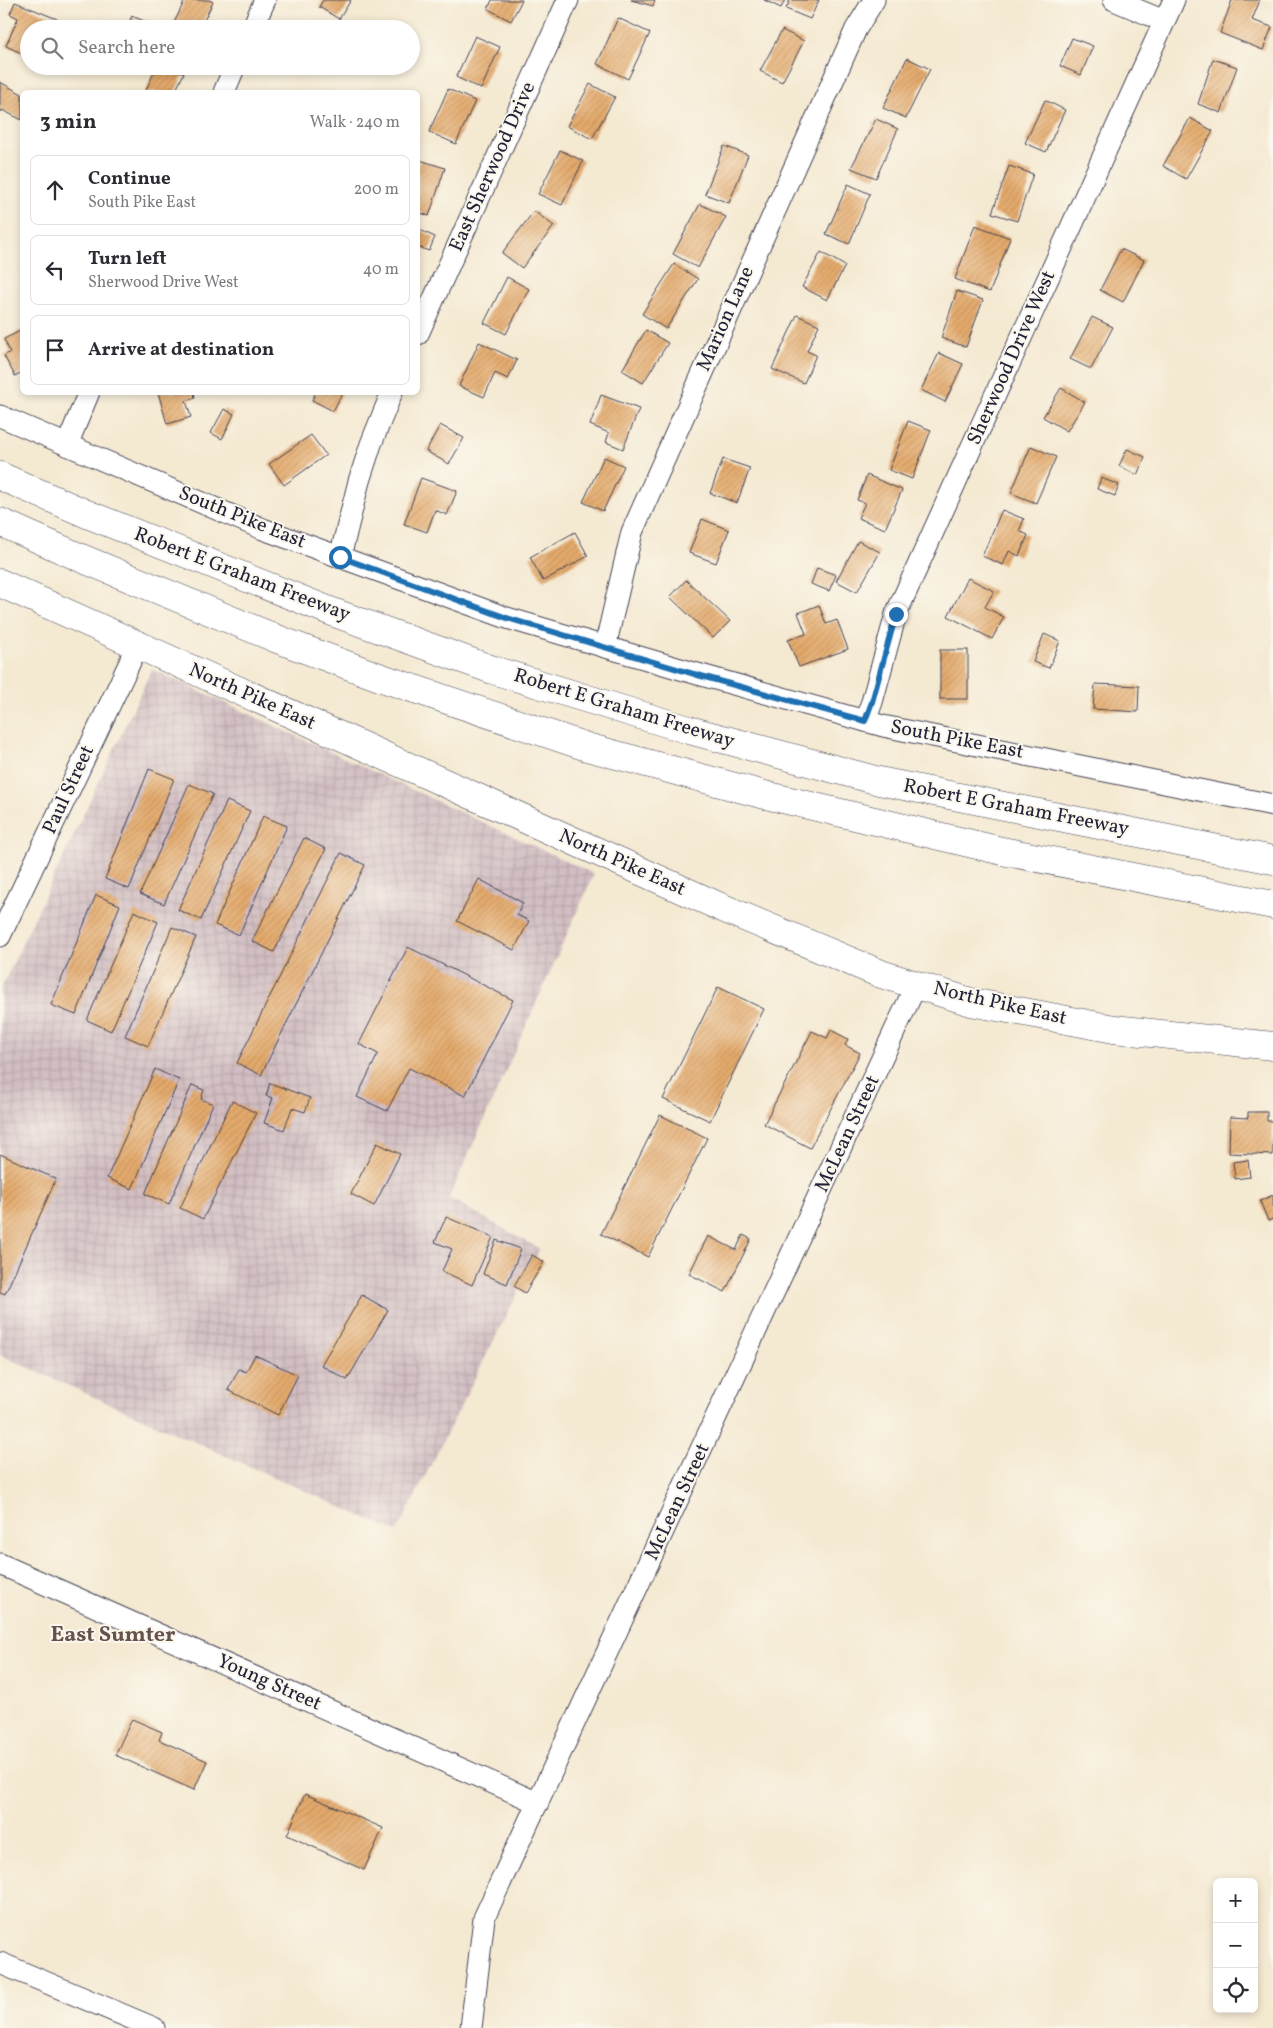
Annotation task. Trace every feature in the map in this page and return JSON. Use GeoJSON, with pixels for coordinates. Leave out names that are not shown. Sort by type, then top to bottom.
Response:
{"type":"FeatureCollection","features":[{"type":"Feature","properties":{"kind":"main road","name":"Robert E Graham Freeway"},"geometry":{"type":"LineString","coordinates":[[0,476],[87,514],[335,613],[493,670],[689,730],[878,781],[1273,860]]}},
{"type":"Feature","properties":{"kind":"main road","name":"Robert E Graham Freeway"},"geometry":{"type":"LineString","coordinates":[[0,522],[81,558],[280,640],[382,678],[586,747],[761,794],[1002,851],[1273,905]]}},
{"type":"Feature","properties":{"kind":"main road","name":"North Pike East"},"geometry":{"type":"LineString","coordinates":[[0,584],[716,905],[881,974],[971,1002],[1114,1029],[1273,1046]]}},
{"type":"Feature","properties":{"kind":"street"},"geometry":{"type":"LineString","coordinates":[[256,20],[265,0]]}},
{"type":"Feature","properties":{"kind":"street","name":"East Sherwood Drive"},"geometry":{"type":"LineString","coordinates":[[420,330],[568,0]]}},
{"type":"Feature","properties":{"kind":"street","name":"Marion Lane"},"geometry":{"type":"LineString","coordinates":[[605,647],[632,532],[856,29],[874,0]]}},
{"type":"Feature","properties":{"kind":"street"},"geometry":{"type":"LineString","coordinates":[[1114,0],[1164,21]]}},
{"type":"Feature","properties":{"kind":"street","name":"Sherwood Drive West"},"geometry":{"type":"LineString","coordinates":[[865,721],[896,614],[1174,0]]}},
{"type":"Feature","properties":{"kind":"street"},"geometry":{"type":"LineString","coordinates":[[225,90],[231,75]]}},
{"type":"Feature","properties":{"kind":"street"},"geometry":{"type":"LineString","coordinates":[[67,445],[88,395]]}},
{"type":"Feature","properties":{"kind":"street"},"geometry":{"type":"LineString","coordinates":[[340,557],[359,481],[371,444],[391,395]]}},
{"type":"Feature","properties":{"kind":"street","name":"South Pike East"},"geometry":{"type":"LineString","coordinates":[[0,416],[263,529],[507,618],[865,721],[1273,805]]}},
{"type":"Feature","properties":{"kind":"street","name":"Paul Street"},"geometry":{"type":"LineString","coordinates":[[0,936],[130,662],[135,644]]}},
{"type":"Feature","properties":{"kind":"street","name":"McLean Street"},"geometry":{"type":"LineString","coordinates":[[471,2028],[484,1918],[916,985]]}},
{"type":"Feature","properties":{"kind":"street","name":"Young Street"},"geometry":{"type":"LineString","coordinates":[[0,1564],[538,1803]]}},
{"type":"Feature","properties":{"kind":"street"},"geometry":{"type":"LineString","coordinates":[[0,1962],[154,2028]]}},
{"type":"Feature","properties":{"kind":"shaded area"},"geometry":{"type":"Polygon","coordinates":[[[152,669],[594,874],[449,1198],[540,1249],[397,1532],[0,1355],[0,991],[152,669]]]}},
{"type":"Feature","properties":{"kind":"building"},"geometry":{"type":"Polygon","coordinates":[[[185,0],[209,0],[213,2],[204,20],[175,20],[185,0]]]}},
{"type":"Feature","properties":{"kind":"building"},"geometry":{"type":"Polygon","coordinates":[[[323,0],[351,0],[339,19],[319,7],[323,0]]]}},
{"type":"Feature","properties":{"kind":"building"},"geometry":{"type":"Polygon","coordinates":[[[492,0],[522,0],[511,21],[488,9],[492,0]]]}},
{"type":"Feature","properties":{"kind":"building"},"geometry":{"type":"Polygon","coordinates":[[[631,0],[655,0],[653,6],[631,0]]]}},
{"type":"Feature","properties":{"kind":"building"},"geometry":{"type":"Polygon","coordinates":[[[764,0],[785,0],[781,8],[764,0]]]}},
{"type":"Feature","properties":{"kind":"building"},"geometry":{"type":"Polygon","coordinates":[[[790,0],[819,0],[810,19],[786,9],[790,0]]]}},
{"type":"Feature","properties":{"kind":"building"},"geometry":{"type":"Polygon","coordinates":[[[1232,0],[1260,0],[1252,20],[1272,27],[1263,50],[1220,33],[1232,0]]]}},
{"type":"Feature","properties":{"kind":"building"},"geometry":{"type":"Polygon","coordinates":[[[15,2],[57,19],[20,20],[20,52],[6,46],[18,18],[10,14],[15,2]]]}},
{"type":"Feature","properties":{"kind":"building"},"geometry":{"type":"Polygon","coordinates":[[[132,16],[142,20],[130,20],[132,16]]]}},
{"type":"Feature","properties":{"kind":"building"},"geometry":{"type":"Polygon","coordinates":[[[618,18],[650,33],[628,79],[597,64],[618,18]]]}},
{"type":"Feature","properties":{"kind":"building"},"geometry":{"type":"Polygon","coordinates":[[[782,30],[804,41],[782,82],[760,71],[782,30]]]}},
{"type":"Feature","properties":{"kind":"building"},"geometry":{"type":"Polygon","coordinates":[[[475,36],[500,47],[481,89],[456,77],[475,36]]]}},
{"type":"Feature","properties":{"kind":"building"},"geometry":{"type":"Polygon","coordinates":[[[1072,38],[1093,46],[1081,75],[1060,66],[1072,38]]]}},
{"type":"Feature","properties":{"kind":"building"},"geometry":{"type":"Polygon","coordinates":[[[907,58],[930,69],[906,118],[883,108],[907,58]]]}},
{"type":"Feature","properties":{"kind":"building"},"geometry":{"type":"Polygon","coordinates":[[[1213,59],[1237,67],[1221,113],[1198,104],[1213,59]]]}},
{"type":"Feature","properties":{"kind":"building"},"geometry":{"type":"Polygon","coordinates":[[[153,75],[183,75],[176,90],[146,90],[153,75]]]}},
{"type":"Feature","properties":{"kind":"building"},"geometry":{"type":"Polygon","coordinates":[[[0,82],[20,93],[20,119],[2,110],[0,113],[0,82]]]}},
{"type":"Feature","properties":{"kind":"building"},"geometry":{"type":"Polygon","coordinates":[[[590,84],[615,97],[592,139],[567,126],[590,84]]]}},
{"type":"Feature","properties":{"kind":"building"},"geometry":{"type":"Polygon","coordinates":[[[448,89],[475,101],[456,144],[429,132],[448,89]]]}},
{"type":"Feature","properties":{"kind":"building"},"geometry":{"type":"Polygon","coordinates":[[[1045,100],[1065,110],[1046,152],[1025,143],[1045,100]]]}},
{"type":"Feature","properties":{"kind":"building"},"geometry":{"type":"Polygon","coordinates":[[[1190,118],[1213,131],[1186,179],[1163,166],[1190,118]]]}},
{"type":"Feature","properties":{"kind":"building"},"geometry":{"type":"Polygon","coordinates":[[[876,119],[898,129],[876,178],[851,168],[876,119]]]}},
{"type":"Feature","properties":{"kind":"building"},"geometry":{"type":"Polygon","coordinates":[[[724,146],[748,155],[729,203],[705,194],[724,146]]]}},
{"type":"Feature","properties":{"kind":"building"},"geometry":{"type":"Polygon","coordinates":[[[560,150],[583,161],[562,205],[538,194],[560,150]]]}},
{"type":"Feature","properties":{"kind":"building"},"geometry":{"type":"Polygon","coordinates":[[[420,160],[445,168],[429,216],[420,213],[420,160]]]}},
{"type":"Feature","properties":{"kind":"building"},"geometry":{"type":"Polygon","coordinates":[[[1009,166],[1033,174],[1017,221],[992,213],[1009,166]]]}},
{"type":"Feature","properties":{"kind":"building"},"geometry":{"type":"Polygon","coordinates":[[[848,184],[870,194],[849,244],[826,234],[848,184]]]}},
{"type":"Feature","properties":{"kind":"building"},"geometry":{"type":"Polygon","coordinates":[[[700,204],[726,217],[698,268],[673,254],[700,204]]]}},
{"type":"Feature","properties":{"kind":"building"},"geometry":{"type":"Polygon","coordinates":[[[534,211],[554,226],[522,268],[502,253],[534,211]]]}},
{"type":"Feature","properties":{"kind":"building"},"geometry":{"type":"Polygon","coordinates":[[[975,225],[1010,238],[990,292],[955,279],[975,225]]]}},
{"type":"Feature","properties":{"kind":"building"},"geometry":{"type":"Polygon","coordinates":[[[420,230],[435,237],[429,251],[420,248],[420,230]]]}},
{"type":"Feature","properties":{"kind":"building"},"geometry":{"type":"Polygon","coordinates":[[[1121,249],[1144,260],[1123,302],[1100,290],[1121,249]]]}},
{"type":"Feature","properties":{"kind":"building"},"geometry":{"type":"Polygon","coordinates":[[[821,252],[845,266],[827,300],[802,287],[821,252]]]}},
{"type":"Feature","properties":{"kind":"building"},"geometry":{"type":"Polygon","coordinates":[[[674,264],[698,279],[666,329],[642,314],[674,264]]]}},
{"type":"Feature","properties":{"kind":"building"},"geometry":{"type":"Polygon","coordinates":[[[507,277],[529,289],[506,334],[484,323],[507,277]]]}},
{"type":"Feature","properties":{"kind":"building"},"geometry":{"type":"Polygon","coordinates":[[[957,291],[983,300],[966,347],[941,338],[957,291]]]}},
{"type":"Feature","properties":{"kind":"building"},"geometry":{"type":"Polygon","coordinates":[[[797,315],[819,325],[807,351],[816,355],[804,383],[772,369],[797,315]]]}},
{"type":"Feature","properties":{"kind":"building"},"geometry":{"type":"Polygon","coordinates":[[[1092,317],[1113,327],[1091,369],[1070,359],[1092,317]]]}},
{"type":"Feature","properties":{"kind":"building"},"geometry":{"type":"Polygon","coordinates":[[[646,330],[668,343],[643,383],[622,370],[646,330]]]}},
{"type":"Feature","properties":{"kind":"building"},"geometry":{"type":"Polygon","coordinates":[[[20,331],[20,373],[15,376],[4,356],[10,352],[4,339],[20,331]]]}},
{"type":"Feature","properties":{"kind":"building"},"geometry":{"type":"Polygon","coordinates":[[[479,342],[517,360],[508,379],[495,373],[484,397],[459,386],[479,342]]]}},
{"type":"Feature","properties":{"kind":"building"},"geometry":{"type":"Polygon","coordinates":[[[939,353],[963,364],[945,402],[921,390],[939,353]]]}},
{"type":"Feature","properties":{"kind":"building"},"geometry":{"type":"Polygon","coordinates":[[[1061,388],[1085,402],[1067,431],[1043,417],[1061,388]]]}},
{"type":"Feature","properties":{"kind":"building"},"geometry":{"type":"Polygon","coordinates":[[[159,395],[194,395],[195,398],[186,401],[191,417],[167,424],[159,395]]]}},
{"type":"Feature","properties":{"kind":"building"},"geometry":{"type":"Polygon","coordinates":[[[314,395],[341,395],[333,411],[312,400],[314,395]]]}},
{"type":"Feature","properties":{"kind":"building"},"geometry":{"type":"Polygon","coordinates":[[[601,395],[639,409],[623,449],[606,442],[609,433],[590,425],[601,395]]]}},
{"type":"Feature","properties":{"kind":"building"},"geometry":{"type":"Polygon","coordinates":[[[224,409],[234,414],[222,439],[211,433],[224,409]]]}},
{"type":"Feature","properties":{"kind":"building"},"geometry":{"type":"Polygon","coordinates":[[[908,421],[931,430],[912,479],[889,470],[908,421]]]}},
{"type":"Feature","properties":{"kind":"building"},"geometry":{"type":"Polygon","coordinates":[[[440,425],[464,438],[449,464],[426,451],[440,425]]]}},
{"type":"Feature","properties":{"kind":"building"},"geometry":{"type":"Polygon","coordinates":[[[311,435],[326,455],[284,485],[269,464],[311,435]]]}},
{"type":"Feature","properties":{"kind":"building"},"geometry":{"type":"Polygon","coordinates":[[[1031,446],[1056,457],[1036,503],[1011,493],[1031,446]]]}},
{"type":"Feature","properties":{"kind":"building"},"geometry":{"type":"Polygon","coordinates":[[[1127,449],[1145,457],[1137,475],[1119,466],[1127,449]]]}},
{"type":"Feature","properties":{"kind":"building"},"geometry":{"type":"Polygon","coordinates":[[[604,457],[624,466],[603,511],[583,502],[604,457]]]}},
{"type":"Feature","properties":{"kind":"building"},"geometry":{"type":"Polygon","coordinates":[[[723,459],[750,468],[737,503],[710,493],[723,459]]]}},
{"type":"Feature","properties":{"kind":"building"},"geometry":{"type":"Polygon","coordinates":[[[867,475],[902,490],[885,529],[858,518],[865,503],[857,500],[867,475]]]}},
{"type":"Feature","properties":{"kind":"building"},"geometry":{"type":"Polygon","coordinates":[[[421,478],[457,491],[447,515],[435,510],[427,532],[404,524],[421,478]]]}},
{"type":"Feature","properties":{"kind":"building"},"geometry":{"type":"Polygon","coordinates":[[[1101,478],[1119,485],[1115,496],[1097,489],[1101,478]]]}},
{"type":"Feature","properties":{"kind":"building"},"geometry":{"type":"Polygon","coordinates":[[[1002,510],[1024,519],[1019,531],[1028,535],[1019,556],[1009,551],[1003,565],[982,556],[1002,510]]]}},
{"type":"Feature","properties":{"kind":"building"},"geometry":{"type":"Polygon","coordinates":[[[702,519],[729,530],[716,563],[689,553],[702,519]]]}},
{"type":"Feature","properties":{"kind":"building"},"geometry":{"type":"Polygon","coordinates":[[[575,532],[588,556],[543,581],[530,557],[575,532]]]}},
{"type":"Feature","properties":{"kind":"building"},"geometry":{"type":"Polygon","coordinates":[[[858,541],[880,552],[857,592],[836,581],[858,541]]]}},
{"type":"Feature","properties":{"kind":"building"},"geometry":{"type":"Polygon","coordinates":[[[817,568],[836,575],[829,591],[811,584],[817,568]]]}},
{"type":"Feature","properties":{"kind":"building"},"geometry":{"type":"Polygon","coordinates":[[[968,578],[994,591],[985,607],[1004,617],[992,639],[948,616],[968,578]]]}},
{"type":"Feature","properties":{"kind":"building"},"geometry":{"type":"Polygon","coordinates":[[[686,580],[730,621],[713,638],[670,597],[686,580]]]}},
{"type":"Feature","properties":{"kind":"building"},"geometry":{"type":"Polygon","coordinates":[[[819,605],[826,624],[837,620],[848,649],[799,667],[788,640],[806,634],[798,613],[819,605]]]}},
{"type":"Feature","properties":{"kind":"building"},"geometry":{"type":"Polygon","coordinates":[[[1044,634],[1060,641],[1049,668],[1033,662],[1044,634]]]}},
{"type":"Feature","properties":{"kind":"building"},"geometry":{"type":"Polygon","coordinates":[[[940,650],[968,650],[968,699],[940,699],[940,650]]]}},
{"type":"Feature","properties":{"kind":"building"},"geometry":{"type":"Polygon","coordinates":[[[1095,684],[1139,686],[1138,712],[1093,709],[1095,684]]]}},
{"type":"Feature","properties":{"kind":"building"},"geometry":{"type":"Polygon","coordinates":[[[149,769],[174,779],[129,889],[105,879],[149,769]]]}},
{"type":"Feature","properties":{"kind":"building"},"geometry":{"type":"Polygon","coordinates":[[[189,784],[213,794],[164,904],[140,894],[189,784]]]}},
{"type":"Feature","properties":{"kind":"building"},"geometry":{"type":"Polygon","coordinates":[[[227,801],[250,811],[201,920],[178,910],[227,801]]]}},
{"type":"Feature","properties":{"kind":"building"},"geometry":{"type":"Polygon","coordinates":[[[263,816],[287,826],[239,935],[215,925],[263,816]]]}},
{"type":"Feature","properties":{"kind":"building"},"geometry":{"type":"Polygon","coordinates":[[[304,838],[326,849],[274,952],[252,941],[304,838]]]}},
{"type":"Feature","properties":{"kind":"building"},"geometry":{"type":"Polygon","coordinates":[[[341,853],[365,865],[261,1075],[237,1063],[341,853]]]}},
{"type":"Feature","properties":{"kind":"building"},"geometry":{"type":"Polygon","coordinates":[[[479,879],[523,903],[517,915],[529,921],[514,950],[457,921],[479,879]]]}},
{"type":"Feature","properties":{"kind":"building"},"geometry":{"type":"Polygon","coordinates":[[[96,895],[120,905],[76,1015],[51,1005],[96,895]]]}},
{"type":"Feature","properties":{"kind":"building"},"geometry":{"type":"Polygon","coordinates":[[[134,911],[158,922],[111,1031],[87,1020],[134,911]]]}},
{"type":"Feature","properties":{"kind":"building"},"geometry":{"type":"Polygon","coordinates":[[[172,927],[196,937],[148,1046],[125,1036],[172,927]]]}},
{"type":"Feature","properties":{"kind":"building"},"geometry":{"type":"Polygon","coordinates":[[[408,947],[513,1000],[465,1096],[409,1068],[387,1111],[357,1097],[378,1054],[359,1044],[408,947]]]}},
{"type":"Feature","properties":{"kind":"building"},"geometry":{"type":"Polygon","coordinates":[[[718,987],[764,1009],[710,1121],[663,1099],[718,987]]]}},
{"type":"Feature","properties":{"kind":"building"},"geometry":{"type":"Polygon","coordinates":[[[831,1030],[848,1039],[845,1045],[860,1053],[810,1148],[764,1124],[812,1031],[827,1038],[831,1030]]]}},
{"type":"Feature","properties":{"kind":"building"},"geometry":{"type":"Polygon","coordinates":[[[155,1069],[179,1080],[132,1189],[107,1178],[155,1069]]]}},
{"type":"Feature","properties":{"kind":"building"},"geometry":{"type":"Polygon","coordinates":[[[270,1083],[310,1098],[305,1112],[292,1108],[284,1130],[264,1123],[273,1098],[266,1096],[270,1083]]]}},
{"type":"Feature","properties":{"kind":"building"},"geometry":{"type":"Polygon","coordinates":[[[192,1085],[204,1090],[201,1099],[213,1104],[169,1204],[145,1194],[192,1085]]]}},
{"type":"Feature","properties":{"kind":"building"},"geometry":{"type":"Polygon","coordinates":[[[232,1101],[256,1113],[203,1219],[180,1208],[232,1101]]]}},
{"type":"Feature","properties":{"kind":"building"},"geometry":{"type":"Polygon","coordinates":[[[1248,1112],[1267,1112],[1267,1121],[1273,1121],[1273,1155],[1229,1153],[1230,1117],[1248,1118],[1248,1112]]]}},
{"type":"Feature","properties":{"kind":"building"},"geometry":{"type":"Polygon","coordinates":[[[660,1115],[707,1138],[648,1257],[601,1234],[660,1115]]]}},
{"type":"Feature","properties":{"kind":"building"},"geometry":{"type":"Polygon","coordinates":[[[377,1143],[400,1154],[374,1206],[351,1194],[377,1143]]]}},
{"type":"Feature","properties":{"kind":"building"},"geometry":{"type":"Polygon","coordinates":[[[0,1154],[56,1179],[5,1294],[0,1292],[0,1154]]]}},
{"type":"Feature","properties":{"kind":"building"},"geometry":{"type":"Polygon","coordinates":[[[1248,1160],[1250,1177],[1235,1179],[1233,1162],[1248,1160]]]}},
{"type":"Feature","properties":{"kind":"building"},"geometry":{"type":"Polygon","coordinates":[[[1273,1195],[1273,1219],[1268,1221],[1260,1201],[1273,1195]]]}},
{"type":"Feature","properties":{"kind":"building"},"geometry":{"type":"Polygon","coordinates":[[[446,1217],[493,1237],[472,1285],[442,1271],[452,1249],[435,1242],[446,1217]]]}},
{"type":"Feature","properties":{"kind":"building"},"geometry":{"type":"Polygon","coordinates":[[[743,1235],[751,1239],[725,1292],[689,1274],[708,1236],[736,1250],[743,1235]]]}},
{"type":"Feature","properties":{"kind":"building"},"geometry":{"type":"Polygon","coordinates":[[[496,1240],[521,1249],[507,1284],[483,1274],[496,1240]]]}},
{"type":"Feature","properties":{"kind":"building"},"geometry":{"type":"Polygon","coordinates":[[[532,1255],[544,1262],[525,1293],[514,1286],[532,1255]]]}},
{"type":"Feature","properties":{"kind":"building"},"geometry":{"type":"Polygon","coordinates":[[[362,1295],[388,1310],[347,1380],[321,1365],[362,1295]]]}},
{"type":"Feature","properties":{"kind":"building"},"geometry":{"type":"Polygon","coordinates":[[[255,1355],[298,1375],[278,1415],[228,1390],[239,1369],[246,1372],[255,1355]]]}},
{"type":"Feature","properties":{"kind":"building"},"geometry":{"type":"Polygon","coordinates":[[[132,1719],[162,1732],[159,1740],[207,1761],[194,1790],[115,1755],[132,1719]]]}},
{"type":"Feature","properties":{"kind":"building"},"geometry":{"type":"Polygon","coordinates":[[[305,1794],[383,1828],[364,1870],[287,1835],[305,1794]]]}},
{"type":"Feature","properties":{"kind":"district","name":"East Sumter"},"geometry":{"type":"Point","coordinates":[113,1635]}},
{"type":"Feature","properties":{"kind":"route"},"geometry":{"type":"LineString","coordinates":[[340,557],[507,618],[694,674],[865,721],[896,614]]}}]}
